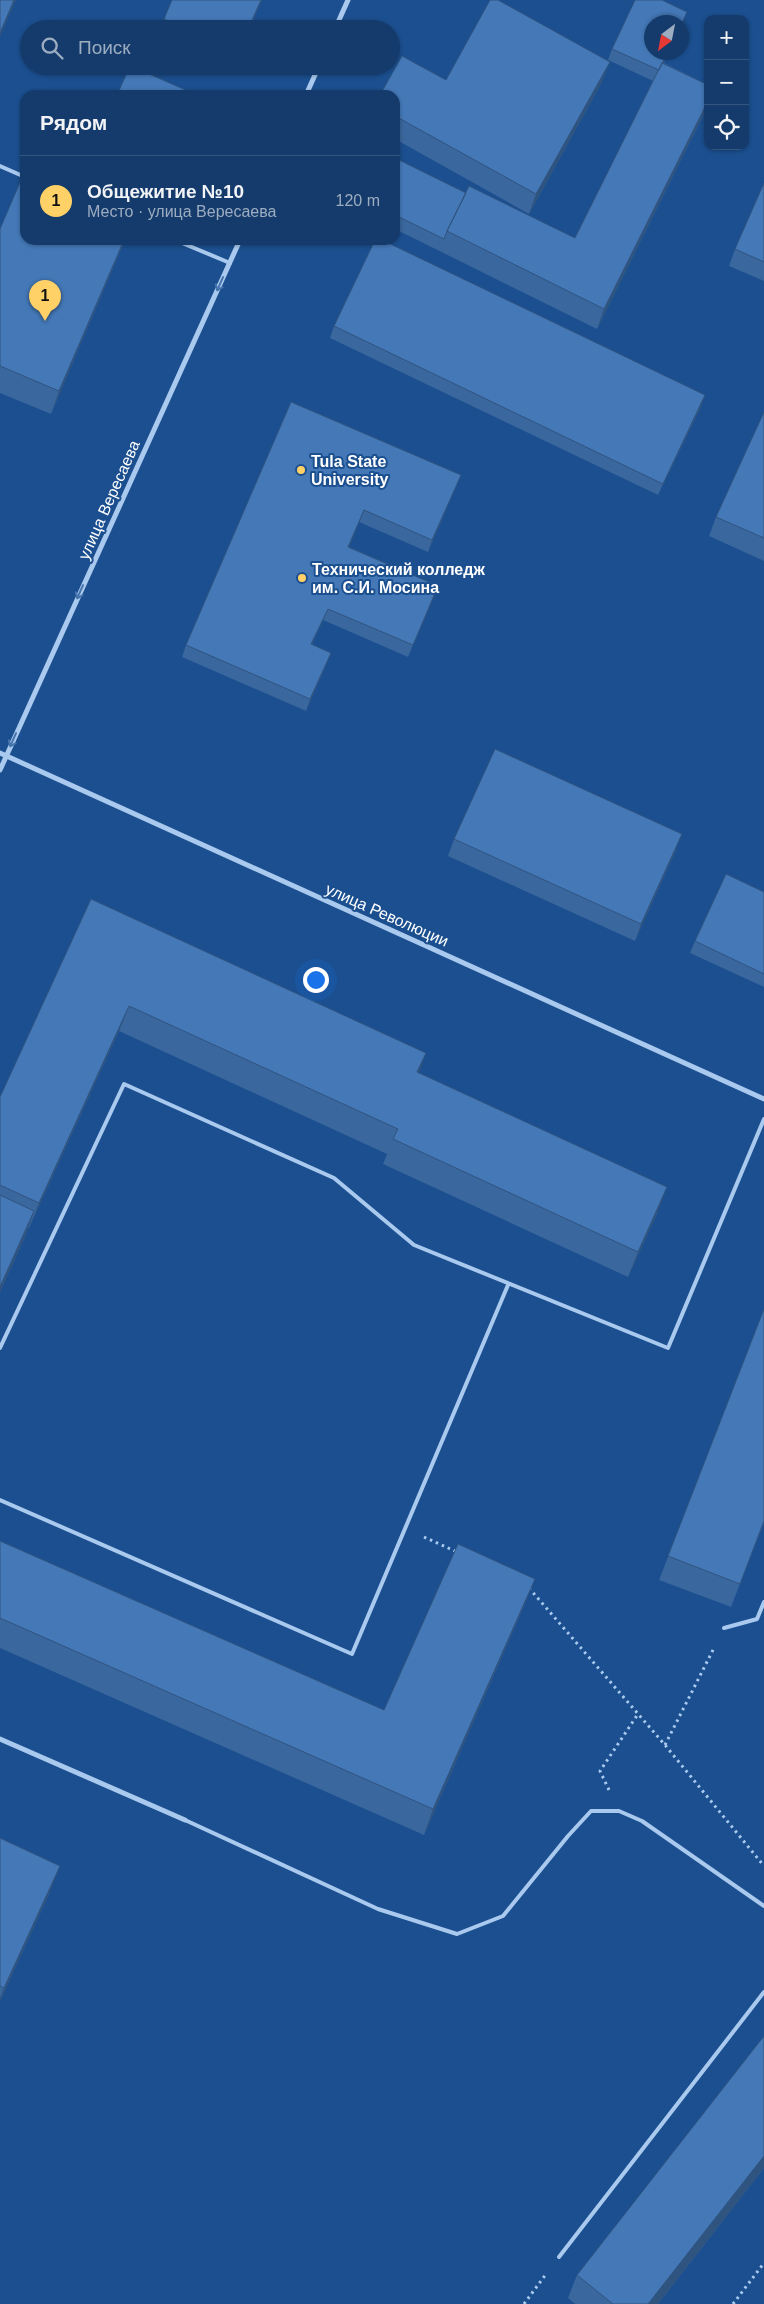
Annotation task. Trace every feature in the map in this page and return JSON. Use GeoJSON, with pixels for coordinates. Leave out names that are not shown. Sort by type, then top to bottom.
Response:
{"type":"FeatureCollection","features":[{"type":"Feature","properties":{"kind":"street"},"geometry":{"type":"LineString","coordinates":[[340,20],[348,0]]}},
{"type":"Feature","properties":{"kind":"street"},"geometry":{"type":"LineString","coordinates":[[308,90],[314,75]]}},
{"type":"Feature","properties":{"kind":"street","name":"улица Вересаева"},"geometry":{"type":"LineString","coordinates":[[0,770],[238,245]]}},
{"type":"Feature","properties":{"kind":"street","name":"улица Революции"},"geometry":{"type":"LineString","coordinates":[[0,753],[764,1099]]}},
{"type":"Feature","properties":{"kind":"street"},"geometry":{"type":"LineString","coordinates":[[0,1739],[185,1820]]}},
{"type":"Feature","properties":{"kind":"lane"},"geometry":{"type":"LineString","coordinates":[[0,166],[20,175]]}},
{"type":"Feature","properties":{"kind":"lane"},"geometry":{"type":"LineString","coordinates":[[187,245],[230,263]]}},
{"type":"Feature","properties":{"kind":"lane"},"geometry":{"type":"LineString","coordinates":[[0,1348],[50,1238],[124,1084],[334,1178],[414,1245],[508,1285],[668,1348],[764,1119]]}},
{"type":"Feature","properties":{"kind":"lane"},"geometry":{"type":"LineString","coordinates":[[0,1500],[352,1654],[508,1285]]}},
{"type":"Feature","properties":{"kind":"lane"},"geometry":{"type":"LineString","coordinates":[[724,1628],[757,1619],[764,1602]]}},
{"type":"Feature","properties":{"kind":"lane"},"geometry":{"type":"LineString","coordinates":[[185,1820],[378,1909],[457,1934],[503,1916],[568,1836],[591,1811],[619,1811],[642,1821],[764,1906]]}},
{"type":"Feature","properties":{"kind":"lane"},"geometry":{"type":"LineString","coordinates":[[559,2257],[764,1992]]}},
{"type":"Feature","properties":{"kind":"path"},"geometry":{"type":"LineString","coordinates":[[405,1529],[460,1553]]}},
{"type":"Feature","properties":{"kind":"path"},"geometry":{"type":"LineString","coordinates":[[524,1581],[665,1745],[764,1866]]}},
{"type":"Feature","properties":{"kind":"path"},"geometry":{"type":"LineString","coordinates":[[665,1745],[724,1628]]}},
{"type":"Feature","properties":{"kind":"path"},"geometry":{"type":"LineString","coordinates":[[619,1811],[600,1772],[638,1714]]}},
{"type":"Feature","properties":{"kind":"path"},"geometry":{"type":"LineString","coordinates":[[524,2304],[559,2257]]}},
{"type":"Feature","properties":{"kind":"path"},"geometry":{"type":"LineString","coordinates":[[733,2304],[764,2263]]}},
{"type":"Feature","properties":{"kind":"building"},"geometry":{"type":"Polygon","coordinates":[[[0,0],[14,0],[0,33],[0,0]]]}},
{"type":"Feature","properties":{"kind":"building"},"geometry":{"type":"Polygon","coordinates":[[[172,0],[261,0],[252,20],[164,19],[172,0]]]}},
{"type":"Feature","properties":{"kind":"building"},"geometry":{"type":"Polygon","coordinates":[[[490,0],[498,0],[610,62],[536,194],[400,119],[400,90],[383,90],[391,75],[400,75],[400,60],[402,56],[446,80],[490,0]]]}},
{"type":"Feature","properties":{"kind":"building"},"geometry":{"type":"Polygon","coordinates":[[[635,0],[662,0],[687,12],[686,15],[644,15],[644,60],[664,60],[659,70],[612,49],[635,0]]]}},
{"type":"Feature","properties":{"kind":"building"},"geometry":{"type":"Polygon","coordinates":[[[662,63],[704,83],[704,109],[604,309],[447,231],[469,186],[575,238],[662,63]]]}},
{"type":"Feature","properties":{"kind":"building"},"geometry":{"type":"Polygon","coordinates":[[[126,75],[151,75],[186,90],[119,90],[126,75]]]}},
{"type":"Feature","properties":{"kind":"building"},"geometry":{"type":"Polygon","coordinates":[[[400,160],[466,193],[444,239],[400,217],[400,160]]]}},
{"type":"Feature","properties":{"kind":"building"},"geometry":{"type":"Polygon","coordinates":[[[20,182],[20,245],[122,245],[59,391],[0,366],[0,229],[20,182]]]}},
{"type":"Feature","properties":{"kind":"building"},"geometry":{"type":"Polygon","coordinates":[[[764,183],[764,262],[735,249],[764,183]]]}},
{"type":"Feature","properties":{"kind":"building"},"geometry":{"type":"Polygon","coordinates":[[[373,245],[392,245],[705,395],[663,484],[334,326],[373,245]]]}},
{"type":"Feature","properties":{"kind":"building","name":"Технический колледж им. С.И. Мосина"},"geometry":{"type":"Polygon","coordinates":[[[291,402],[461,475],[432,540],[364,510],[348,547],[438,586],[413,645],[328,609],[311,644],[331,653],[310,699],[186,645],[291,402]]]}},
{"type":"Feature","properties":{"kind":"building"},"geometry":{"type":"Polygon","coordinates":[[[764,412],[764,538],[716,517],[764,412]]]}},
{"type":"Feature","properties":{"kind":"building"},"geometry":{"type":"Polygon","coordinates":[[[495,749],[682,834],[641,924],[454,839],[495,749]]]}},
{"type":"Feature","properties":{"kind":"building"},"geometry":{"type":"Polygon","coordinates":[[[726,874],[764,892],[764,974],[695,941],[726,874]]]}},
{"type":"Feature","properties":{"kind":"building"},"geometry":{"type":"Polygon","coordinates":[[[91,899],[426,1053],[417,1072],[667,1187],[638,1252],[393,1139],[398,1129],[129,1006],[39,1203],[0,1185],[0,1097],[91,899]]]}},
{"type":"Feature","properties":{"kind":"building"},"geometry":{"type":"Polygon","coordinates":[[[0,1195],[34,1211],[0,1287],[0,1195]]]}},
{"type":"Feature","properties":{"kind":"building"},"geometry":{"type":"Polygon","coordinates":[[[764,1309],[764,1521],[740,1584],[668,1556],[764,1309]]]}},
{"type":"Feature","properties":{"kind":"building"},"geometry":{"type":"Polygon","coordinates":[[[0,1541],[384,1710],[458,1544],[535,1579],[433,1809],[0,1618],[0,1541]]]}},
{"type":"Feature","properties":{"kind":"building"},"geometry":{"type":"Polygon","coordinates":[[[0,1838],[60,1866],[4,1988],[0,1986],[0,1838]]]}},
{"type":"Feature","properties":{"kind":"building"},"geometry":{"type":"Polygon","coordinates":[[[764,2036],[764,2156],[648,2304],[613,2304],[577,2275],[764,2036]]]}},
{"type":"Feature","properties":{"kind":"place","name":"Общежитие №10"},"geometry":{"type":"Point","coordinates":[45,321]}},
{"type":"Feature","properties":{"kind":"place","name":"Tula State University"},"geometry":{"type":"Point","coordinates":[301,470]}},
{"type":"Feature","properties":{"kind":"place","name":"Технический колледж им. С.И. Мосина"},"geometry":{"type":"Point","coordinates":[302,578]}}]}
